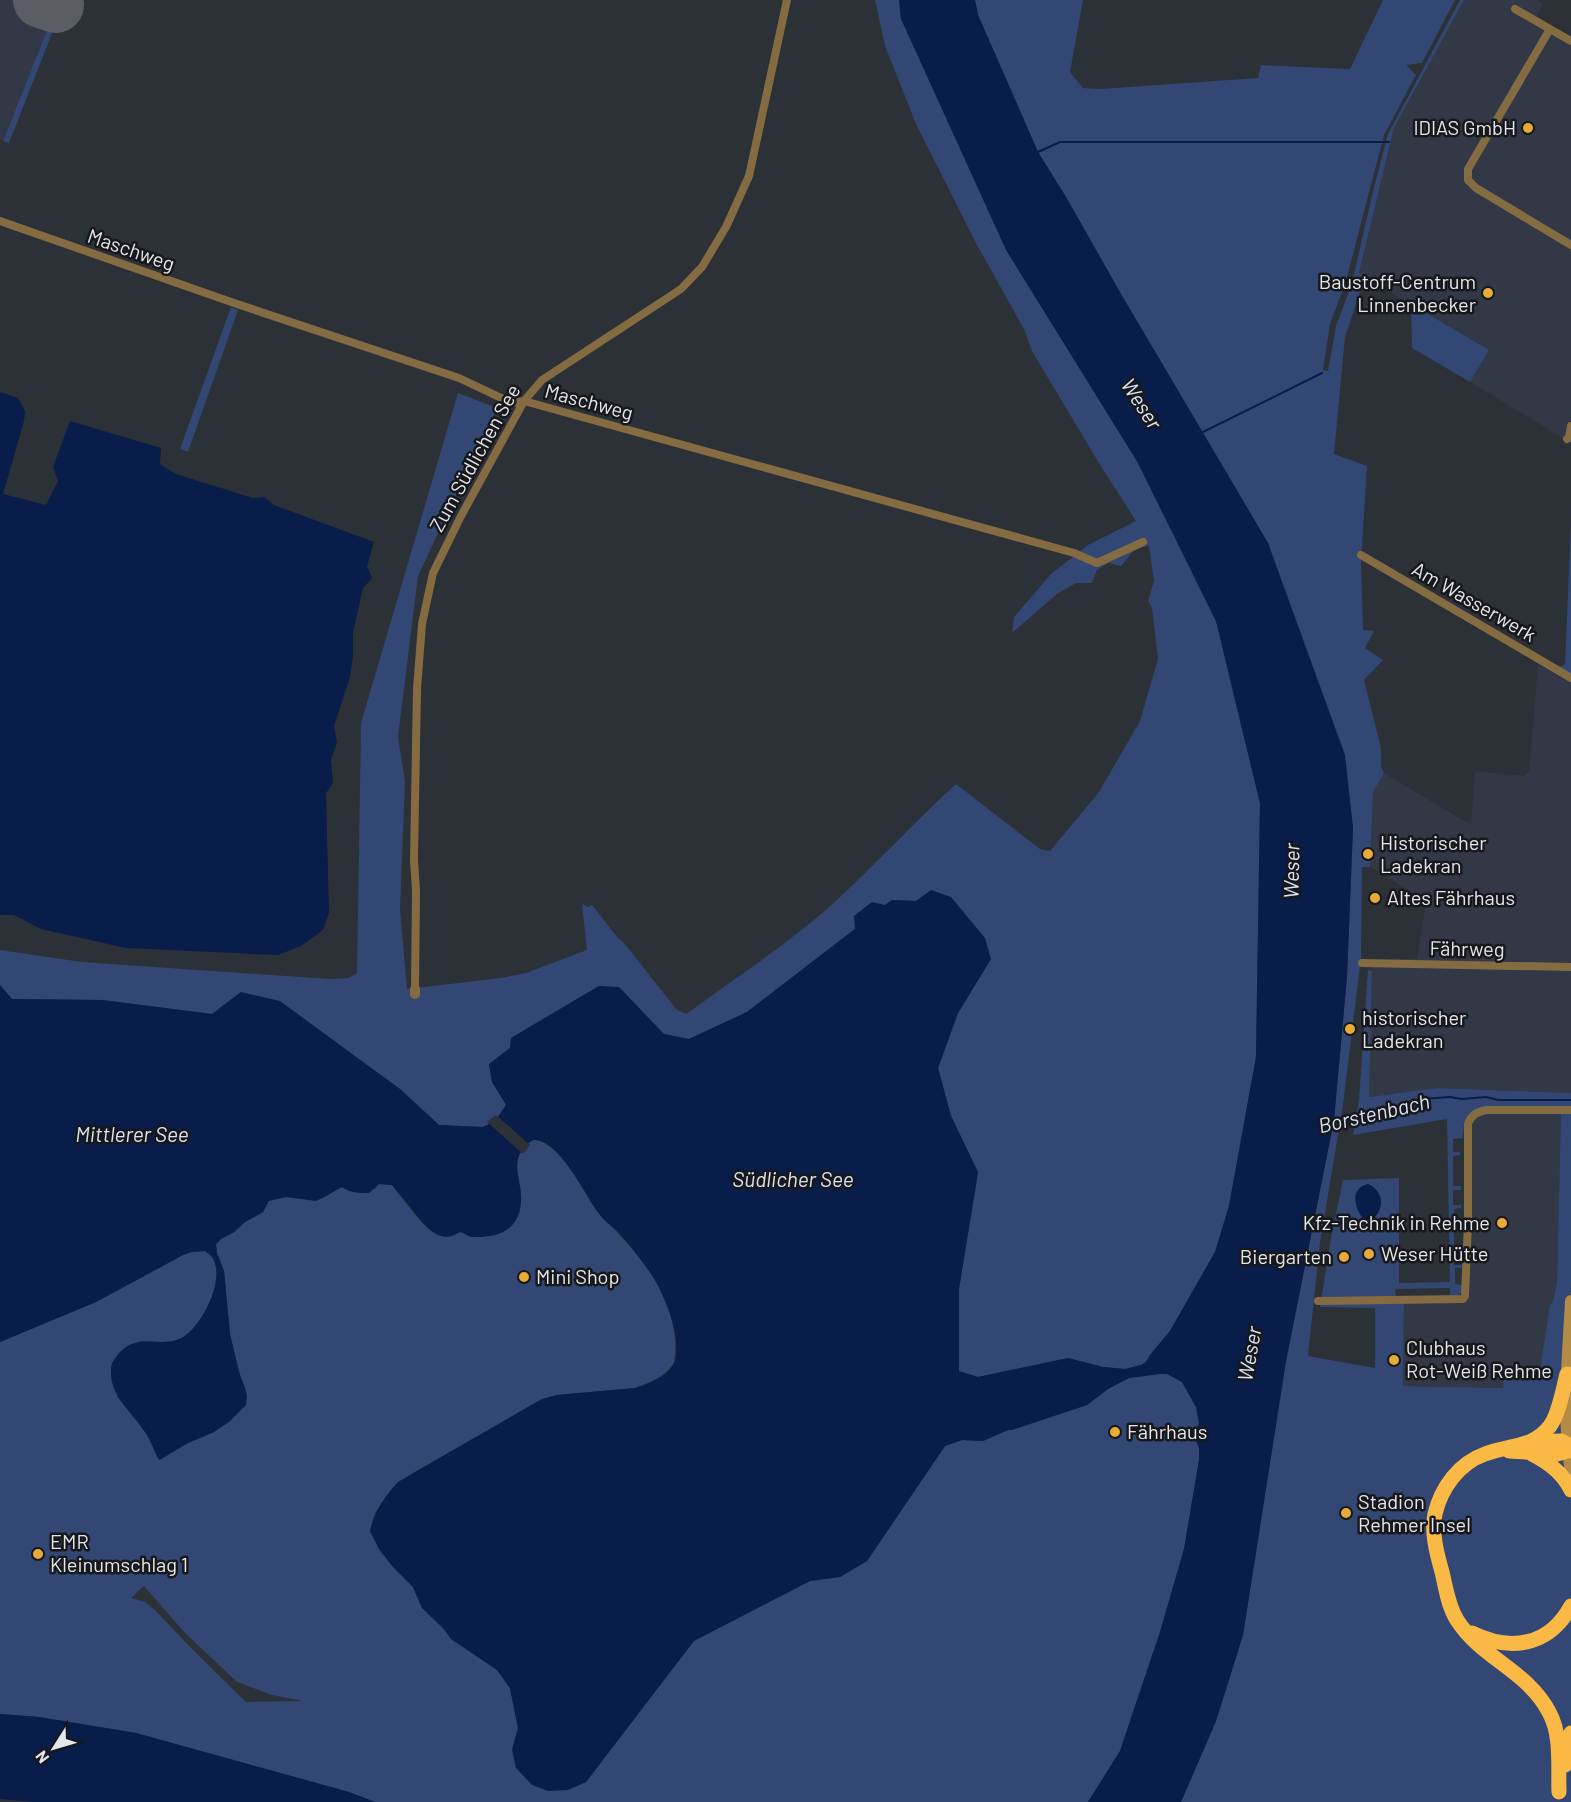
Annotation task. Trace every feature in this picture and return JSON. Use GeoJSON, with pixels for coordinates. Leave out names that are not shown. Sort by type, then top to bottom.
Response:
{"type":"FeatureCollection","features":[{"type":"Feature","properties":{"kind":"highway"},"geometry":{"type":"LineString","coordinates":[[1529,1448],[1552,1423],[1567,1374]]}},
{"type":"Feature","properties":{"kind":"highway"},"geometry":{"type":"LineString","coordinates":[[1558,1797],[1557,1738],[1550,1713],[1537,1692],[1513,1670],[1474,1641],[1451,1609],[1437,1554],[1434,1516],[1440,1495],[1456,1474],[1469,1462],[1485,1453],[1561,1442],[1570,1448]]}},
{"type":"Feature","properties":{"kind":"highway"},"geometry":{"type":"LineString","coordinates":[[1529,1448],[1558,1471],[1571,1490]]}},
{"type":"Feature","properties":{"kind":"highway"},"geometry":{"type":"LineString","coordinates":[[1464,1629],[1493,1642],[1515,1644],[1533,1641],[1548,1634],[1566,1615],[1571,1606]]}},
{"type":"Feature","properties":{"kind":"highway"},"geometry":{"type":"LineString","coordinates":[[1558,1797],[1571,1733]]}},
{"type":"Feature","properties":{"kind":"main road"},"geometry":{"type":"LineString","coordinates":[[1571,1301],[1567,1374],[1571,1473]]}},
{"type":"Feature","properties":{"kind":"street","name":"Zum Südlichen See"},"geometry":{"type":"LineString","coordinates":[[415,992],[414,860],[417,689],[422,624],[433,573],[461,516],[524,401],[542,380],[681,289],[702,267],[726,227],[749,176],[787,0]]}},
{"type":"Feature","properties":{"kind":"street"},"geometry":{"type":"LineString","coordinates":[[1515,9],[1571,41]]}},
{"type":"Feature","properties":{"kind":"street"},"geometry":{"type":"LineString","coordinates":[[1550,29],[1468,169],[1468,180],[1476,188],[1571,245]]}},
{"type":"Feature","properties":{"kind":"street","name":"Maschweg"},"geometry":{"type":"LineString","coordinates":[[0,221],[237,304],[459,378],[512,403],[524,401],[1074,553],[1097,563],[1143,543]]}},
{"type":"Feature","properties":{"kind":"street"},"geometry":{"type":"LineString","coordinates":[[1567,439],[1571,426]]}},
{"type":"Feature","properties":{"kind":"street","name":"Am Wasserwerk"},"geometry":{"type":"LineString","coordinates":[[1361,555],[1571,678]]}},
{"type":"Feature","properties":{"kind":"street","name":"Fährweg"},"geometry":{"type":"LineString","coordinates":[[1362,963],[1571,967]]}},
{"type":"Feature","properties":{"kind":"street"},"geometry":{"type":"LineString","coordinates":[[1317,1301],[1463,1299],[1468,1223],[1467,1135],[1470,1118],[1475,1113],[1486,1110],[1571,1110]]}},
{"type":"Feature","properties":{"kind":"shaded area"},"geometry":{"type":"Polygon","coordinates":[[[0,0],[59,0],[3,141],[0,140],[0,0]]]}},
{"type":"Feature","properties":{"kind":"shaded area"},"geometry":{"type":"Polygon","coordinates":[[[59,0],[65,0],[9,143],[3,141],[59,0]]]}},
{"type":"Feature","properties":{"kind":"shaded area"},"geometry":{"type":"Polygon","coordinates":[[[875,0],[899,0],[901,19],[1138,463],[1216,621],[1260,803],[1256,1057],[1229,1206],[1215,1252],[1170,1331],[1146,1362],[1126,1369],[1103,1367],[1068,1358],[978,1377],[959,1372],[959,1289],[978,1173],[951,1116],[938,1068],[958,1013],[991,959],[916,901],[892,900],[747,1012],[689,1039],[664,1034],[619,988],[599,986],[511,1038],[510,1048],[489,1064],[492,1082],[507,1105],[495,1121],[483,1127],[439,1125],[400,1089],[241,992],[212,1014],[102,1000],[12,999],[0,985],[0,950],[82,962],[330,979],[349,978],[357,973],[361,723],[458,393],[497,408],[418,576],[398,737],[405,781],[400,909],[407,989],[526,973],[587,950],[582,904],[588,907],[592,905],[677,1010],[686,1014],[763,959],[819,915],[852,886],[956,784],[1040,849],[1050,851],[1099,792],[1140,721],[1158,659],[1152,608],[1148,601],[1154,581],[1149,546],[1136,548],[1121,566],[1109,563],[1097,570],[1092,583],[1076,583],[1057,594],[1012,633],[1014,617],[1051,574],[1088,545],[1136,521],[1032,351],[1024,329],[977,245],[916,124],[885,46],[875,0]]]}},
{"type":"Feature","properties":{"kind":"shaded area"},"geometry":{"type":"Polygon","coordinates":[[[975,0],[1083,0],[1070,72],[1083,88],[1100,89],[1258,78],[1261,65],[1350,69],[1383,0],[1455,0],[1422,63],[1406,65],[1416,75],[1384,135],[1346,281],[1330,324],[1323,370],[1328,371],[1336,326],[1352,283],[1388,134],[1460,0],[1464,0],[1394,128],[1359,273],[1365,277],[1345,337],[1334,454],[1367,466],[1361,562],[1363,630],[1374,631],[1365,648],[1383,660],[1364,680],[1381,748],[1381,766],[1384,773],[1373,792],[1370,867],[1362,867],[1361,958],[1343,1105],[1320,1243],[1308,1356],[1375,1368],[1375,1308],[1320,1307],[1343,1180],[1399,1178],[1399,1283],[1450,1282],[1447,1119],[1353,1135],[1359,1099],[1368,970],[1372,971],[1369,1097],[1437,1088],[1571,1093],[1571,1802],[1181,1802],[1216,1721],[1243,1635],[1286,1361],[1334,1120],[1347,977],[1353,827],[1268,543],[1038,152],[978,15],[975,0]],[[1561,1109],[1472,1112],[1464,1123],[1463,1138],[1453,1139],[1453,1152],[1460,1152],[1460,1155],[1453,1156],[1453,1186],[1461,1186],[1461,1190],[1453,1190],[1453,1205],[1461,1205],[1461,1208],[1454,1209],[1454,1223],[1462,1223],[1462,1226],[1454,1226],[1454,1229],[1462,1229],[1462,1232],[1454,1232],[1454,1247],[1462,1247],[1462,1250],[1454,1250],[1454,1265],[1462,1265],[1462,1268],[1455,1268],[1455,1284],[1464,1285],[1463,1291],[1457,1296],[1450,1297],[1450,1288],[1395,1289],[1396,1297],[1404,1298],[1403,1386],[1503,1388],[1504,1369],[1540,1370],[1550,1305],[1557,1283],[1561,1109]]]}},
{"type":"Feature","properties":{"kind":"shaded area"},"geometry":{"type":"Polygon","coordinates":[[[1464,0],[1537,0],[1543,3],[1536,18],[1571,39],[1571,443],[1470,382],[1489,350],[1359,274],[1394,128],[1464,0]]]}},
{"type":"Feature","properties":{"kind":"shaded area"},"geometry":{"type":"Polygon","coordinates":[[[1411,304],[1489,350],[1470,382],[1412,348],[1411,304]]]}},
{"type":"Feature","properties":{"kind":"shaded area"},"geometry":{"type":"Polygon","coordinates":[[[231,307],[238,310],[188,452],[180,449],[231,307]]]}},
{"type":"Feature","properties":{"kind":"shaded area"},"geometry":{"type":"Polygon","coordinates":[[[1571,521],[1571,683],[1415,590],[1560,667],[1565,664],[1571,521]]]}},
{"type":"Feature","properties":{"kind":"shaded area"},"geometry":{"type":"Polygon","coordinates":[[[1538,664],[1570,683],[1571,672],[1571,1093],[1437,1088],[1368,1097],[1372,959],[1417,959],[1426,901],[1370,867],[1373,792],[1384,773],[1471,825],[1475,771],[1524,776],[1529,772],[1538,664]]]}},
{"type":"Feature","properties":{"kind":"shaded area"},"geometry":{"type":"Polygon","coordinates":[[[1561,1108],[1557,1283],[1540,1370],[1504,1388],[1403,1386],[1404,1298],[1457,1296],[1465,1288],[1464,1123],[1472,1112],[1561,1108]]]}},
{"type":"Feature","properties":{"kind":"shaded area"},"geometry":{"type":"Polygon","coordinates":[[[534,1140],[554,1150],[571,1170],[599,1214],[646,1266],[668,1306],[673,1325],[675,1353],[674,1363],[666,1372],[635,1388],[557,1395],[542,1399],[413,1473],[391,1490],[375,1513],[370,1531],[379,1549],[413,1587],[422,1608],[452,1639],[497,1670],[510,1688],[518,1728],[512,1750],[586,1782],[693,1641],[810,1581],[840,1577],[867,1561],[945,1446],[962,1440],[983,1441],[1008,1430],[1087,1405],[1108,1389],[1129,1378],[1167,1374],[1182,1382],[1196,1407],[1199,1423],[1194,1435],[1199,1448],[1199,1460],[1184,1549],[1160,1632],[1120,1751],[1088,1802],[375,1802],[349,1792],[136,1733],[39,1717],[0,1714],[0,1342],[96,1302],[183,1255],[205,1251],[212,1257],[216,1266],[216,1277],[210,1300],[199,1322],[185,1336],[174,1341],[139,1341],[117,1397],[147,1435],[160,1460],[188,1443],[214,1432],[230,1421],[247,1396],[230,1334],[224,1271],[216,1244],[221,1239],[263,1212],[268,1201],[288,1197],[314,1200],[325,1197],[338,1187],[375,1189],[379,1184],[392,1185],[422,1222],[435,1233],[441,1235],[459,1232],[477,1236],[519,1214],[517,1164],[519,1155],[534,1140]],[[144,1586],[131,1598],[145,1602],[155,1610],[246,1702],[303,1701],[272,1695],[237,1682],[185,1633],[144,1586]]]}},
{"type":"Feature","properties":{"kind":"water"},"geometry":{"type":"Polygon","coordinates":[[[899,0],[975,0],[978,15],[1038,152],[1268,543],[1345,755],[1353,827],[1347,977],[1334,1120],[1286,1361],[1243,1635],[1216,1721],[1181,1802],[1088,1802],[1120,1751],[1160,1632],[1184,1549],[1199,1460],[1199,1448],[1194,1435],[1199,1423],[1196,1407],[1182,1382],[1167,1374],[1129,1378],[1108,1389],[1087,1405],[1008,1430],[983,1441],[962,1440],[945,1446],[867,1561],[840,1577],[810,1581],[694,1641],[586,1782],[568,1790],[548,1791],[532,1785],[516,1768],[512,1750],[518,1728],[510,1688],[497,1670],[451,1639],[422,1608],[413,1587],[379,1549],[370,1531],[374,1517],[398,1482],[542,1399],[557,1395],[635,1388],[666,1373],[673,1365],[676,1356],[675,1332],[667,1305],[651,1274],[626,1241],[600,1215],[563,1159],[545,1143],[537,1140],[532,1140],[526,1145],[518,1159],[521,1202],[516,1220],[505,1231],[490,1236],[471,1237],[460,1232],[452,1236],[437,1234],[424,1224],[392,1185],[379,1184],[369,1193],[351,1192],[342,1187],[316,1201],[286,1197],[269,1201],[263,1212],[245,1222],[216,1244],[224,1271],[230,1334],[247,1396],[246,1405],[230,1421],[214,1432],[188,1443],[159,1460],[142,1427],[123,1404],[114,1388],[111,1379],[112,1365],[119,1353],[135,1343],[175,1341],[190,1331],[198,1323],[210,1301],[214,1289],[216,1266],[212,1257],[205,1251],[183,1255],[96,1302],[0,1342],[0,985],[12,999],[102,1000],[212,1014],[241,992],[280,1001],[400,1089],[439,1125],[483,1127],[495,1121],[506,1105],[492,1082],[489,1064],[510,1048],[511,1038],[599,986],[619,987],[664,1034],[689,1039],[747,1012],[855,929],[854,916],[872,902],[885,905],[892,900],[916,901],[931,890],[951,897],[985,938],[991,959],[958,1013],[938,1068],[951,1116],[978,1172],[959,1289],[959,1371],[978,1377],[1068,1358],[1103,1367],[1125,1369],[1146,1362],[1170,1331],[1215,1252],[1229,1206],[1256,1057],[1260,803],[1216,621],[1138,463],[1006,250],[901,19],[899,0]]]}},
{"type":"Feature","properties":{"kind":"water"},"geometry":{"type":"Polygon","coordinates":[[[0,392],[18,398],[25,411],[3,494],[46,505],[58,481],[53,467],[70,421],[161,448],[160,464],[176,474],[253,498],[264,497],[274,505],[374,542],[367,566],[372,578],[363,588],[353,632],[350,677],[334,726],[337,742],[331,760],[333,783],[326,793],[329,913],[323,930],[301,946],[278,955],[126,948],[41,929],[14,915],[0,915],[0,392]]]}},
{"type":"Feature","properties":{"kind":"water"},"geometry":{"type":"Polygon","coordinates":[[[1368,1184],[1378,1192],[1381,1202],[1375,1218],[1366,1222],[1355,1201],[1358,1190],[1368,1184]]]}},
{"type":"Feature","properties":{"kind":"water"},"geometry":{"type":"Polygon","coordinates":[[[0,1714],[39,1717],[136,1733],[349,1792],[375,1802],[34,1802],[0,1799],[0,1714]]]}},
{"type":"Feature","properties":{"kind":"pier"},"geometry":{"type":"Polygon","coordinates":[[[496,1115],[530,1145],[523,1154],[487,1122],[496,1115]]]}},
{"type":"Feature","properties":{"kind":"waterway"},"geometry":{"type":"LineString","coordinates":[[1038,152],[1060,142],[1389,142]]}},
{"type":"Feature","properties":{"kind":"waterway"},"geometry":{"type":"LineString","coordinates":[[1203,432],[1322,373]]}},
{"type":"Feature","properties":{"kind":"waterway","name":"Borstenbach"},"geometry":{"type":"LineString","coordinates":[[1331,1121],[1363,1120],[1386,1114],[1402,1104],[1421,1099],[1486,1097],[1498,1100],[1571,1100]]}},
{"type":"Feature","properties":{"kind":"runway"},"geometry":{"type":"LineString","coordinates":[[41,0],[56,5]]}},
{"type":"Feature","properties":{"kind":"place","name":"IDIAS GmbH"},"geometry":{"type":"Point","coordinates":[1528,128]}},
{"type":"Feature","properties":{"kind":"place","name":"Baustoff-Centrum Linnenbecker"},"geometry":{"type":"Point","coordinates":[1488,293]}},
{"type":"Feature","properties":{"kind":"place","name":"Historischer Ladekran"},"geometry":{"type":"Point","coordinates":[1368,854]}},
{"type":"Feature","properties":{"kind":"place","name":"Altes Fährhaus"},"geometry":{"type":"Point","coordinates":[1375,898]}},
{"type":"Feature","properties":{"kind":"place","name":"historischer Ladekran"},"geometry":{"type":"Point","coordinates":[1350,1029]}},
{"type":"Feature","properties":{"kind":"place","name":"Kfz-Technik in Rehme"},"geometry":{"type":"Point","coordinates":[1502,1223]}},
{"type":"Feature","properties":{"kind":"place","name":"Weser Hütte"},"geometry":{"type":"Point","coordinates":[1369,1254]}},
{"type":"Feature","properties":{"kind":"place","name":"Biergarten"},"geometry":{"type":"Point","coordinates":[1344,1257]}},
{"type":"Feature","properties":{"kind":"place","name":"Mini Shop"},"geometry":{"type":"Point","coordinates":[524,1277]}},
{"type":"Feature","properties":{"kind":"place","name":"Clubhaus Rot-Weiß Rehme"},"geometry":{"type":"Point","coordinates":[1394,1360]}},
{"type":"Feature","properties":{"kind":"place","name":"Fährhaus"},"geometry":{"type":"Point","coordinates":[1115,1432]}},
{"type":"Feature","properties":{"kind":"place","name":"Stadion Rehmer Insel"},"geometry":{"type":"Point","coordinates":[1346,1513]}},
{"type":"Feature","properties":{"kind":"place","name":"EMR Kleinumschlag 1"},"geometry":{"type":"Point","coordinates":[38,1554]}},
{"type":"Feature","properties":{"kind":"water label","name":"Weser"},"geometry":{"type":"Point","coordinates":[1141,404]}},
{"type":"Feature","properties":{"kind":"water label","name":"Weser"},"geometry":{"type":"Point","coordinates":[1292,871]}},
{"type":"Feature","properties":{"kind":"water label","name":"Mittlerer See"},"geometry":{"type":"Point","coordinates":[132,1135]}},
{"type":"Feature","properties":{"kind":"water label","name":"Südlicher See"},"geometry":{"type":"Point","coordinates":[793,1180]}},
{"type":"Feature","properties":{"kind":"water label","name":"Weser"},"geometry":{"type":"Point","coordinates":[1250,1354]}}]}
